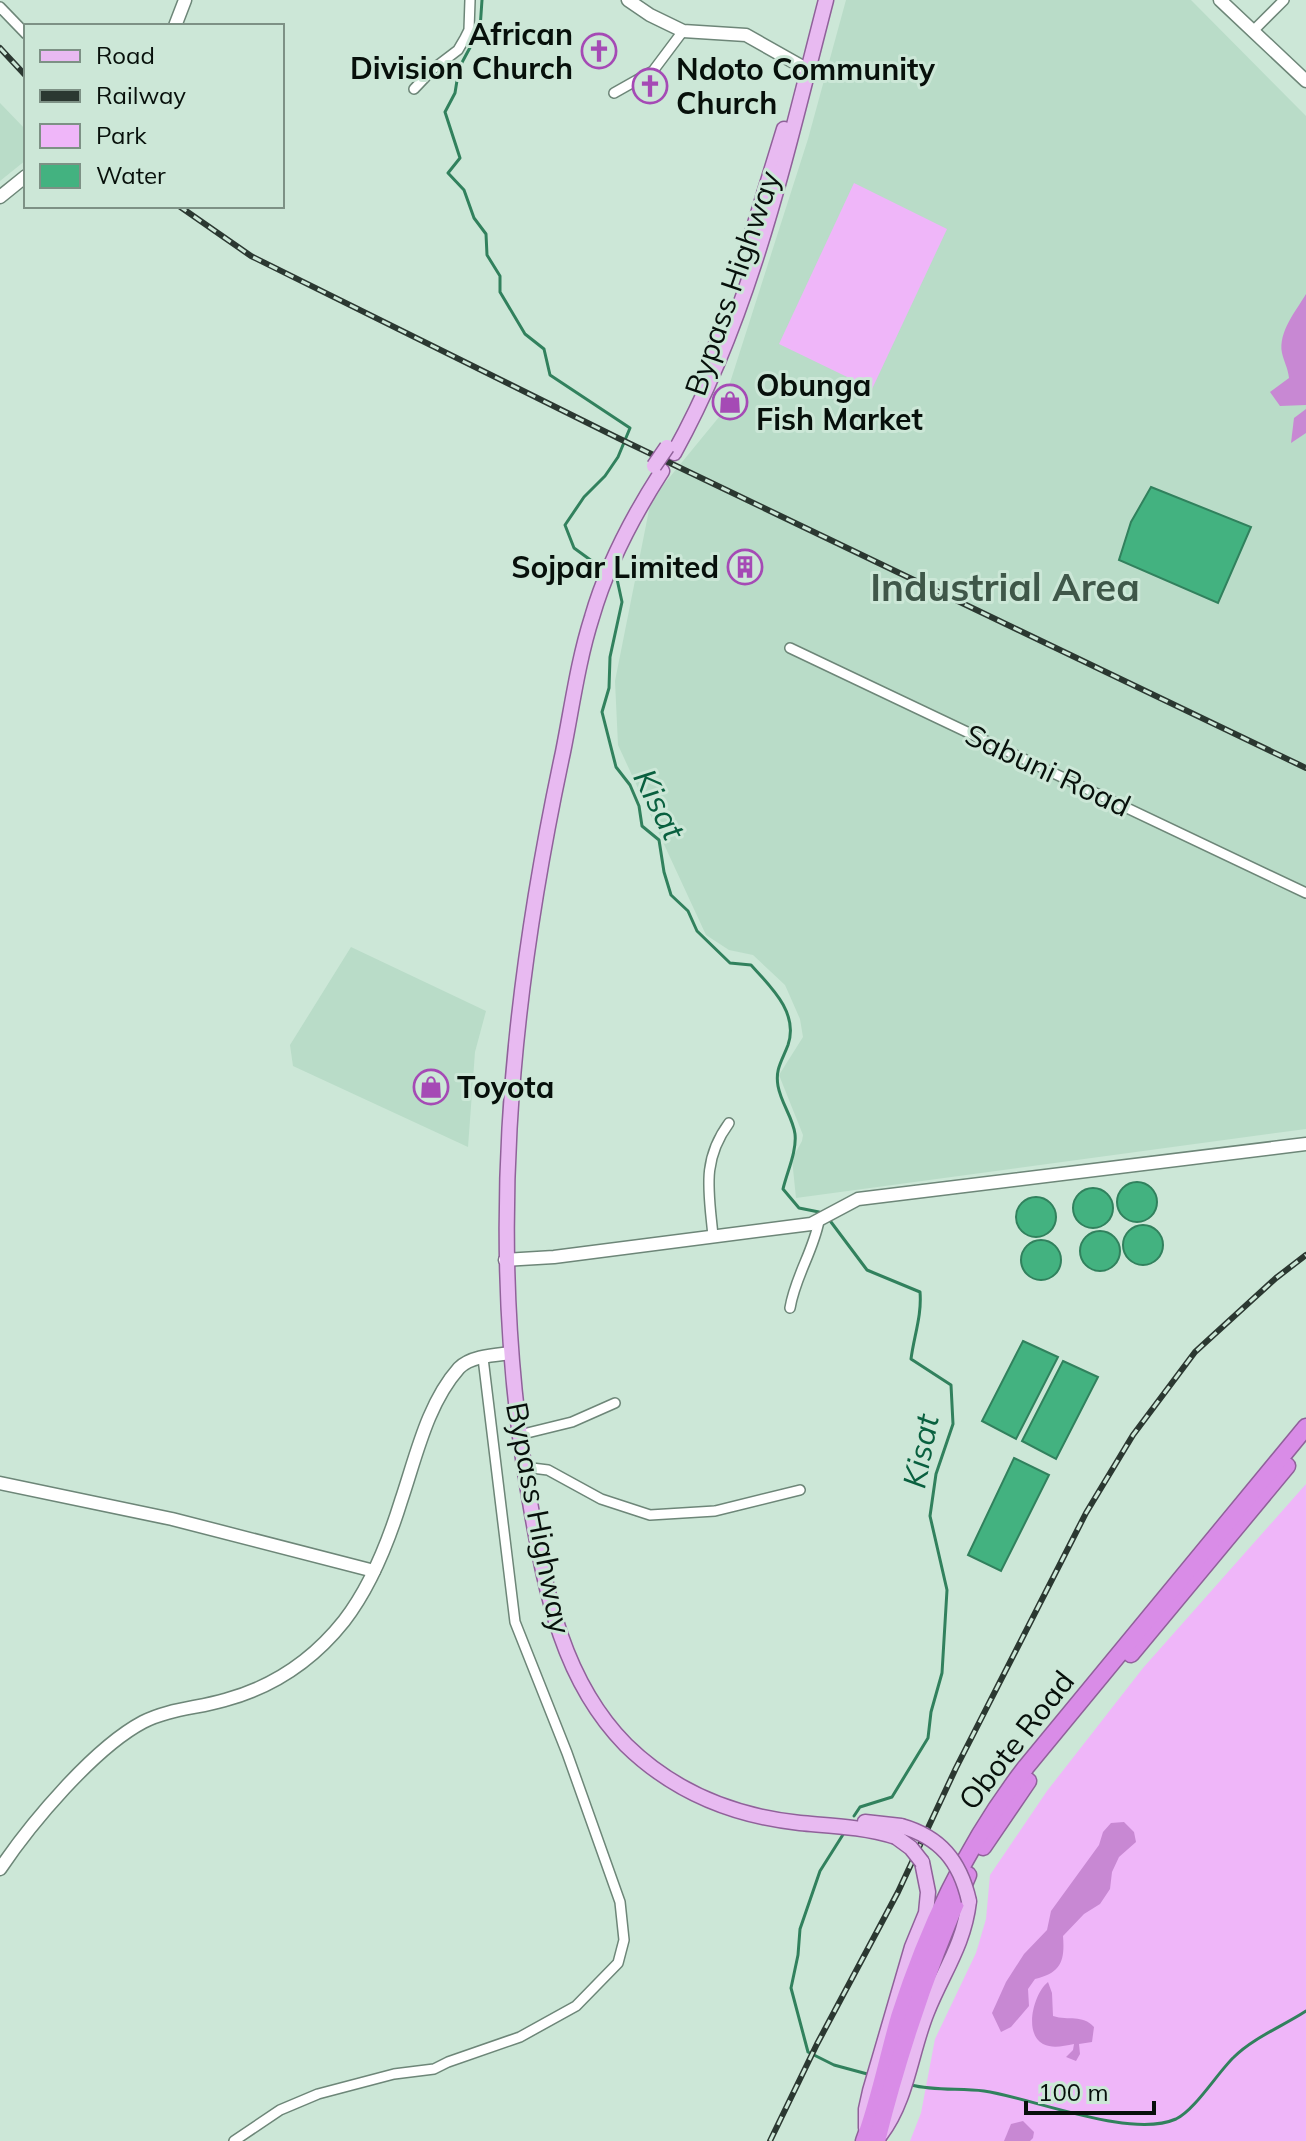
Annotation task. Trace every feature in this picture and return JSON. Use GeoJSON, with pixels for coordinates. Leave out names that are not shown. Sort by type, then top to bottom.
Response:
{"type":"FeatureCollection","features":[{"type":"Feature","properties":{"kind":"highway","name":"Obote Road"},"geometry":{"type":"LineString","coordinates":[[871,2138],[912,1978],[934,1921],[997,1804],[1306,1427]]}},
{"type":"Feature","properties":{"kind":"highway","name":"Obote Road"},"geometry":{"type":"LineString","coordinates":[[871,2138],[952,1908],[978,1855],[1031,1777],[1306,1443]]}},
{"type":"Feature","properties":{"kind":"main road","name":"Bypass Highway"},"geometry":{"type":"LineString","coordinates":[[658,1769],[636,1753],[598,1712],[569,1659],[544,1573],[519,1435],[505,1260],[506,1187],[515,1051],[550,782],[581,622],[609,548],[670,450],[714,350],[791,107],[808,70],[826,0]]}},
{"type":"Feature","properties":{"kind":"main road"},"geometry":{"type":"LineString","coordinates":[[658,1769],[706,1800],[744,1813],[799,1823],[857,1828],[896,1837],[911,1848],[922,1862],[928,1892],[926,1913],[912,1947],[870,2091],[866,2109],[871,2138]]}},
{"type":"Feature","properties":{"kind":"main road"},"geometry":{"type":"LineString","coordinates":[[658,1769],[751,1808],[795,1816],[887,1823],[915,1830],[944,1847],[956,1863],[969,1901],[961,1943],[928,2011],[894,2117],[871,2138]]}},
{"type":"Feature","properties":{"kind":"street"},"geometry":{"type":"LineString","coordinates":[[176,24],[185,0]]}},
{"type":"Feature","properties":{"kind":"street"},"geometry":{"type":"LineString","coordinates":[[414,89],[458,50],[469,30],[470,0]]}},
{"type":"Feature","properties":{"kind":"street"},"geometry":{"type":"LineString","coordinates":[[628,0],[683,31],[746,35],[808,70]]}},
{"type":"Feature","properties":{"kind":"street"},"geometry":{"type":"LineString","coordinates":[[1220,0],[1306,81]]}},
{"type":"Feature","properties":{"kind":"street"},"geometry":{"type":"LineString","coordinates":[[1253,31],[1284,0]]}},
{"type":"Feature","properties":{"kind":"street"},"geometry":{"type":"LineString","coordinates":[[0,7],[24,32]]}},
{"type":"Feature","properties":{"kind":"street"},"geometry":{"type":"LineString","coordinates":[[614,93],[653,71],[683,31]]}},
{"type":"Feature","properties":{"kind":"street"},"geometry":{"type":"LineString","coordinates":[[0,197],[24,178]]}},
{"type":"Feature","properties":{"kind":"street","name":"Sabuni Road"},"geometry":{"type":"LineString","coordinates":[[790,648],[1306,893]]}},
{"type":"Feature","properties":{"kind":"street"},"geometry":{"type":"LineString","coordinates":[[713,1236],[710,1165],[714,1146],[729,1123]]}},
{"type":"Feature","properties":{"kind":"street"},"geometry":{"type":"LineString","coordinates":[[505,1260],[554,1257],[791,1227],[819,1221],[858,1199],[1306,1144]]}},
{"type":"Feature","properties":{"kind":"street"},"geometry":{"type":"LineString","coordinates":[[790,1308],[796,1281],[810,1252],[819,1221]]}},
{"type":"Feature","properties":{"kind":"street"},"geometry":{"type":"LineString","coordinates":[[0,1869],[38,1818],[121,1736],[164,1713],[226,1700],[293,1671],[323,1646],[345,1619],[374,1571],[431,1416],[460,1367],[470,1360],[511,1353]]}},
{"type":"Feature","properties":{"kind":"street","name":"Bypass Highway"},"geometry":{"type":"LineString","coordinates":[[234,2141],[280,2110],[318,2094],[394,2074],[424,2072],[520,2037],[576,2006],[618,1963],[624,1940],[620,1902],[567,1753],[515,1622],[483,1358]]}},
{"type":"Feature","properties":{"kind":"street"},"geometry":{"type":"LineString","coordinates":[[519,1435],[572,1422],[615,1403]]}},
{"type":"Feature","properties":{"kind":"street"},"geometry":{"type":"LineString","coordinates":[[524,1467],[548,1470],[601,1499],[650,1515],[715,1511],[800,1490]]}},
{"type":"Feature","properties":{"kind":"street"},"geometry":{"type":"LineString","coordinates":[[0,1483],[172,1519],[374,1571]]}},
{"type":"Feature","properties":{"kind":"shaded area"},"geometry":{"type":"Polygon","coordinates":[[[846,0],[1191,0],[1306,116],[1306,1129],[796,1198],[792,1159],[803,1135],[779,1075],[803,1037],[800,1019],[785,985],[753,955],[729,950],[706,935],[618,745],[615,681],[651,500],[719,417],[808,139],[846,0]]]}},
{"type":"Feature","properties":{"kind":"shaded area"},"geometry":{"type":"Polygon","coordinates":[[[0,103],[24,128],[24,162],[0,181],[0,103]]]}},
{"type":"Feature","properties":{"kind":"shaded area"},"geometry":{"type":"Polygon","coordinates":[[[1306,294],[1306,405],[1280,406],[1270,392],[1289,378],[1281,345],[1289,322],[1306,294]]]}},
{"type":"Feature","properties":{"kind":"shaded area"},"geometry":{"type":"Polygon","coordinates":[[[1306,409],[1306,433],[1291,443],[1294,418],[1306,409]]]}},
{"type":"Feature","properties":{"kind":"shaded area"},"geometry":{"type":"Polygon","coordinates":[[[351,947],[486,1011],[475,1052],[468,1147],[293,1066],[290,1045],[351,947]]]}},
{"type":"Feature","properties":{"kind":"shaded area"},"geometry":{"type":"Polygon","coordinates":[[[1124,1822],[1134,1832],[1136,1842],[1119,1857],[1112,1872],[1110,1889],[1100,1904],[1084,1914],[1063,1936],[1060,1965],[1051,1973],[1035,1979],[1028,1989],[1029,2006],[1011,2027],[1001,2032],[992,2013],[1006,1982],[1024,1954],[1047,1930],[1051,1911],[1099,1845],[1103,1832],[1111,1823],[1124,1822]]]}},
{"type":"Feature","properties":{"kind":"shaded area"},"geometry":{"type":"Polygon","coordinates":[[[1048,1982],[1053,2016],[1080,2019],[1094,2027],[1092,2042],[1079,2044],[1080,2054],[1076,2061],[1066,2057],[1074,2044],[1047,2046],[1037,2039],[1033,2031],[1035,2004],[1048,1982]]]}},
{"type":"Feature","properties":{"kind":"shaded area"},"geometry":{"type":"Polygon","coordinates":[[[1023,2121],[1034,2132],[1033,2138],[1030,2141],[1004,2141],[1011,2124],[1023,2121]]]}},
{"type":"Feature","properties":{"kind":"green space"},"geometry":{"type":"Polygon","coordinates":[[[854,183],[947,229],[872,389],[779,344],[854,183]]]}},
{"type":"Feature","properties":{"kind":"green space"},"geometry":{"type":"Polygon","coordinates":[[[1306,1484],[1306,2141],[910,2141],[921,2113],[935,2039],[976,1953],[986,1919],[990,1875],[1047,1791],[1143,1668],[1306,1484]]]}},
{"type":"Feature","properties":{"kind":"water"},"geometry":{"type":"Polygon","coordinates":[[[1151,487],[1251,527],[1218,603],[1119,560],[1131,522],[1151,487]]]}},
{"type":"Feature","properties":{"kind":"water"},"geometry":{"type":"Polygon","coordinates":[[[1137,1182],[1151,1188],[1157,1202],[1151,1216],[1137,1222],[1123,1216],[1117,1202],[1123,1188],[1137,1182]]]}},
{"type":"Feature","properties":{"kind":"water"},"geometry":{"type":"Polygon","coordinates":[[[1093,1188],[1107,1194],[1113,1208],[1107,1222],[1093,1228],[1079,1222],[1073,1208],[1079,1194],[1093,1188]]]}},
{"type":"Feature","properties":{"kind":"water"},"geometry":{"type":"Polygon","coordinates":[[[1036,1197],[1050,1203],[1056,1217],[1050,1231],[1036,1237],[1022,1231],[1016,1217],[1022,1203],[1036,1197]]]}},
{"type":"Feature","properties":{"kind":"water"},"geometry":{"type":"Polygon","coordinates":[[[1143,1225],[1157,1231],[1163,1245],[1157,1259],[1143,1265],[1129,1259],[1123,1245],[1129,1231],[1143,1225]]]}},
{"type":"Feature","properties":{"kind":"water"},"geometry":{"type":"Polygon","coordinates":[[[1100,1231],[1114,1237],[1120,1251],[1114,1265],[1100,1271],[1086,1265],[1080,1251],[1086,1237],[1100,1231]]]}},
{"type":"Feature","properties":{"kind":"water"},"geometry":{"type":"Polygon","coordinates":[[[1041,1240],[1055,1246],[1061,1260],[1055,1274],[1041,1280],[1027,1274],[1021,1260],[1027,1246],[1041,1240]]]}},
{"type":"Feature","properties":{"kind":"water"},"geometry":{"type":"Polygon","coordinates":[[[1023,1341],[1058,1357],[1016,1439],[982,1421],[1023,1341]]]}},
{"type":"Feature","properties":{"kind":"water"},"geometry":{"type":"Polygon","coordinates":[[[1063,1361],[1098,1377],[1056,1459],[1022,1441],[1063,1361]]]}},
{"type":"Feature","properties":{"kind":"water"},"geometry":{"type":"Polygon","coordinates":[[[1014,1458],[1049,1475],[1001,1571],[968,1555],[1014,1458]]]}},
{"type":"Feature","properties":{"kind":"waterway"},"geometry":{"type":"LineString","coordinates":[[482,0],[480,29],[459,68],[455,93],[445,112],[460,158],[448,173],[464,190],[474,218],[486,234],[487,255],[500,276],[500,292],[525,334],[544,349],[550,375],[630,428],[618,457],[565,525],[574,548],[596,564]]}},
{"type":"Feature","properties":{"kind":"waterway","name":"Kisat"},"geometry":{"type":"LineString","coordinates":[[613,575],[617,579],[622,602],[610,657],[609,688],[602,712],[616,767],[630,785],[639,806],[642,826],[659,840],[671,895],[688,911],[697,931],[730,963],[751,965],[786,1011],[790,1033],[777,1080],[794,1128],[795,1141],[783,1189],[799,1208],[819,1212]]}},
{"type":"Feature","properties":{"kind":"waterway","name":"Kisat"},"geometry":{"type":"LineString","coordinates":[[831,1222],[867,1270],[920,1292],[911,1359],[951,1385],[953,1424],[936,1474],[930,1516],[947,1590],[942,1673],[931,1712],[928,1738],[892,1797],[860,1807],[854,1816]]}},
{"type":"Feature","properties":{"kind":"waterway","name":"Kisat"},"geometry":{"type":"LineString","coordinates":[[844,1833],[820,1871],[800,1929],[791,1988],[808,2052],[834,2065],[871,2075]]}},
{"type":"Feature","properties":{"kind":"waterway","name":"Kisat"},"geometry":{"type":"LineString","coordinates":[[911,2085],[984,2091],[1108,2121],[1157,2124],[1183,2114],[1242,2050],[1306,2011]]}},
{"type":"Feature","properties":{"kind":"railway"},"geometry":{"type":"LineString","coordinates":[[0,48],[24,74]]}},
{"type":"Feature","properties":{"kind":"railway"},"geometry":{"type":"LineString","coordinates":[[182,208],[251,256],[618,438],[1306,768]]}},
{"type":"Feature","properties":{"kind":"railway"},"geometry":{"type":"LineString","coordinates":[[770,2141],[817,2044],[898,1892],[956,1768],[1086,1513],[1133,1435],[1195,1352],[1276,1278],[1306,1255]]}},
{"type":"Feature","properties":{"kind":"place","name":"African Division Church"},"geometry":{"type":"Point","coordinates":[599,51]}},
{"type":"Feature","properties":{"kind":"place","name":"Ndoto Community Church"},"geometry":{"type":"Point","coordinates":[650,86]}},
{"type":"Feature","properties":{"kind":"place","name":"Obunga Fish Market"},"geometry":{"type":"Point","coordinates":[730,402]}},
{"type":"Feature","properties":{"kind":"place","name":"Sojpar Limited"},"geometry":{"type":"Point","coordinates":[745,567]}},
{"type":"Feature","properties":{"kind":"place","name":"Toyota"},"geometry":{"type":"Point","coordinates":[431,1087]}},
{"type":"Feature","properties":{"kind":"district","name":"Industrial Area"},"geometry":{"type":"Point","coordinates":[1005,587]}}]}
